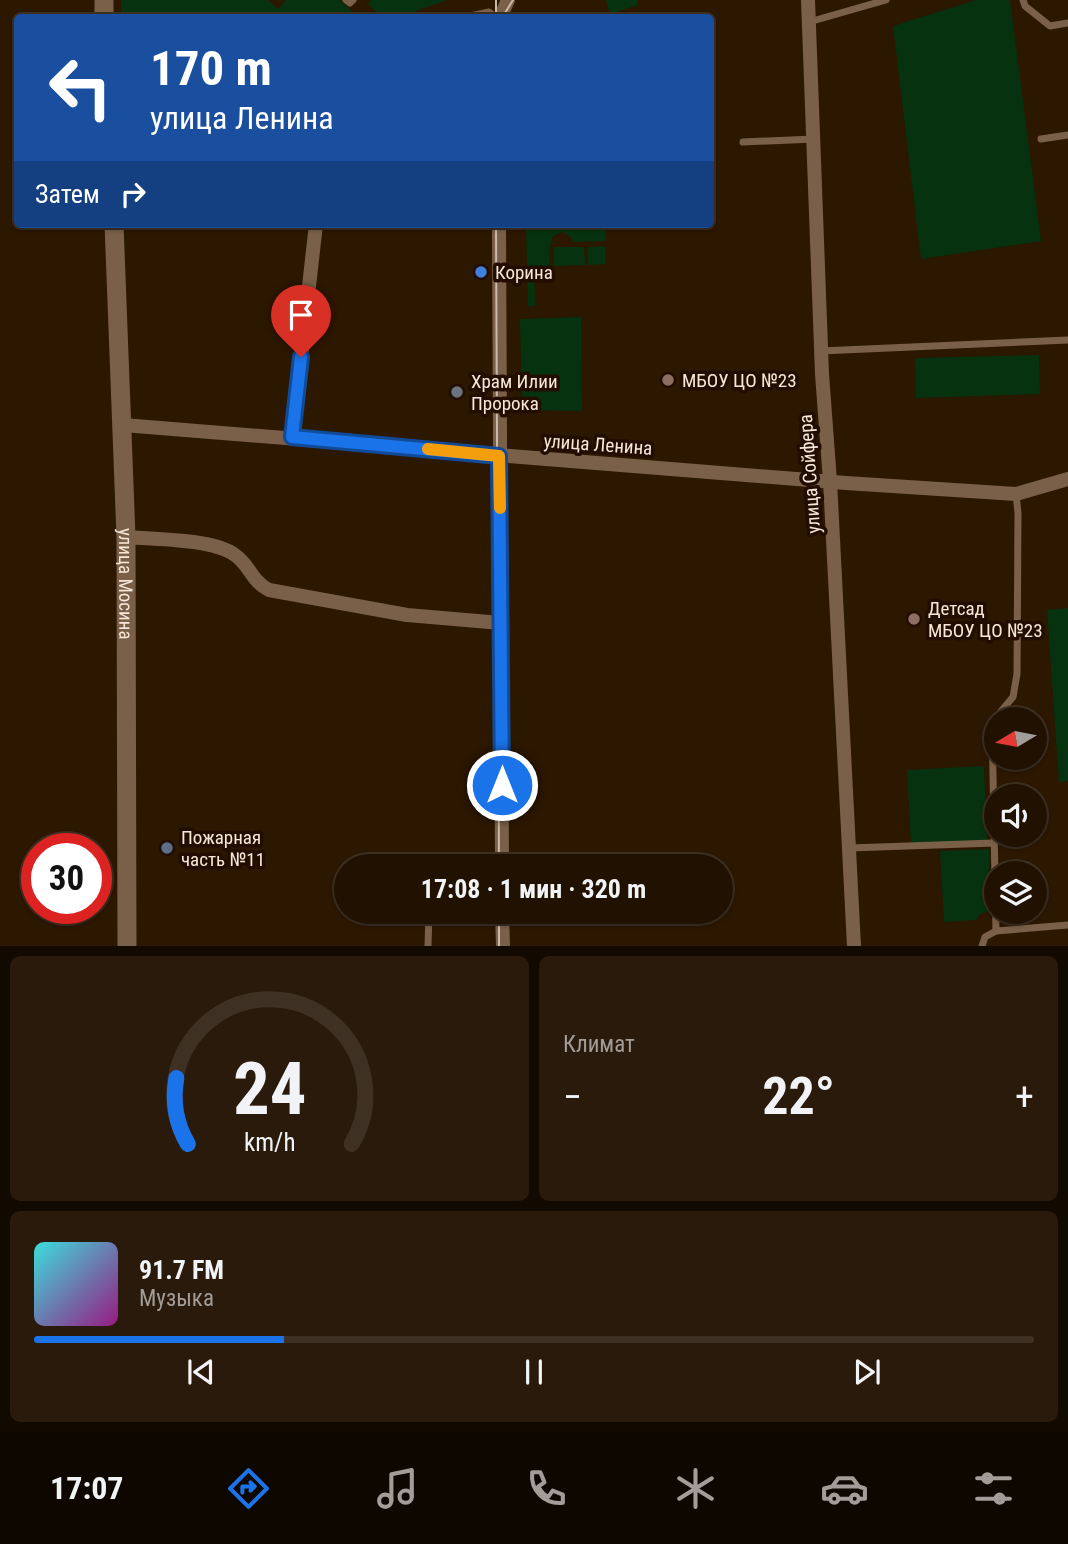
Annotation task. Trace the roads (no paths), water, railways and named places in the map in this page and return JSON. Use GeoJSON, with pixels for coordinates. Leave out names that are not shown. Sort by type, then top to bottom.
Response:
{"type":"FeatureCollection","features":[{"type":"Feature","properties":{"kind":"main road","name":"улица Мосина"},"geometry":{"type":"LineString","coordinates":[[115,228],[127,537],[127,946]]}},
{"type":"Feature","properties":{"kind":"street","name":"улица Сойфера"},"geometry":{"type":"LineString","coordinates":[[808,0],[821,351],[831,481],[854,946]]}},
{"type":"Feature","properties":{"kind":"street"},"geometry":{"type":"LineString","coordinates":[[292,437],[316,228]]}},
{"type":"Feature","properties":{"kind":"street"},"geometry":{"type":"LineString","coordinates":[[499,228],[502,854]]}},
{"type":"Feature","properties":{"kind":"street","name":"улица Ленина"},"geometry":{"type":"LineString","coordinates":[[123,425],[1016,494],[1068,479]]}},
{"type":"Feature","properties":{"kind":"street"},"geometry":{"type":"LineString","coordinates":[[127,537],[182,541],[223,549],[236,555],[257,584],[269,590],[407,615],[501,623]]}},
{"type":"Feature","properties":{"kind":"street"},"geometry":{"type":"LineString","coordinates":[[502,924],[503,946]]}},
{"type":"Feature","properties":{"kind":"lane"},"geometry":{"type":"LineString","coordinates":[[346,0],[350,3],[353,0]]}},
{"type":"Feature","properties":{"kind":"lane"},"geometry":{"type":"LineString","coordinates":[[809,22],[886,0]]}},
{"type":"Feature","properties":{"kind":"lane"},"geometry":{"type":"LineString","coordinates":[[1023,0],[1025,6],[1050,26],[1068,23]]}},
{"type":"Feature","properties":{"kind":"lane"},"geometry":{"type":"LineString","coordinates":[[1041,139],[1068,135]]}},
{"type":"Feature","properties":{"kind":"lane"},"geometry":{"type":"LineString","coordinates":[[743,142],[814,139]]}},
{"type":"Feature","properties":{"kind":"lane"},"geometry":{"type":"LineString","coordinates":[[821,351],[1068,340]]}},
{"type":"Feature","properties":{"kind":"lane"},"geometry":{"type":"LineString","coordinates":[[993,784],[992,722],[1013,697],[1017,674],[1016,494]]}},
{"type":"Feature","properties":{"kind":"lane"},"geometry":{"type":"LineString","coordinates":[[849,848],[984,843]]}},
{"type":"Feature","properties":{"kind":"lane"},"geometry":{"type":"LineString","coordinates":[[994,847],[996,931]]}},
{"type":"Feature","properties":{"kind":"lane"},"geometry":{"type":"LineString","coordinates":[[428,946],[429,924]]}},
{"type":"Feature","properties":{"kind":"lane"},"geometry":{"type":"LineString","coordinates":[[982,946],[985,937],[996,931],[1068,925]]}},
{"type":"Feature","properties":{"kind":"tram line"},"geometry":{"type":"LineString","coordinates":[[496,0],[496,14]]}},
{"type":"Feature","properties":{"kind":"tram line"},"geometry":{"type":"LineString","coordinates":[[504,14],[513,0]]}},
{"type":"Feature","properties":{"kind":"tram line"},"geometry":{"type":"LineString","coordinates":[[496,228],[499,854]]}},
{"type":"Feature","properties":{"kind":"tram line"},"geometry":{"type":"LineString","coordinates":[[499,924],[499,946]]}},
{"type":"Feature","properties":{"kind":"place","name":"Корина"},"geometry":{"type":"Point","coordinates":[481,272]}},
{"type":"Feature","properties":{"kind":"place","name":"МБОУ ЦО №23"},"geometry":{"type":"Point","coordinates":[668,380]}},
{"type":"Feature","properties":{"kind":"place","name":"Храм Илии Пророка"},"geometry":{"type":"Point","coordinates":[457,392]}},
{"type":"Feature","properties":{"kind":"place","name":"Детсад МБОУ ЦО №23"},"geometry":{"type":"Point","coordinates":[914,619]}},
{"type":"Feature","properties":{"kind":"place","name":"Пожарная часть №11"},"geometry":{"type":"Point","coordinates":[167,848]}}]}
